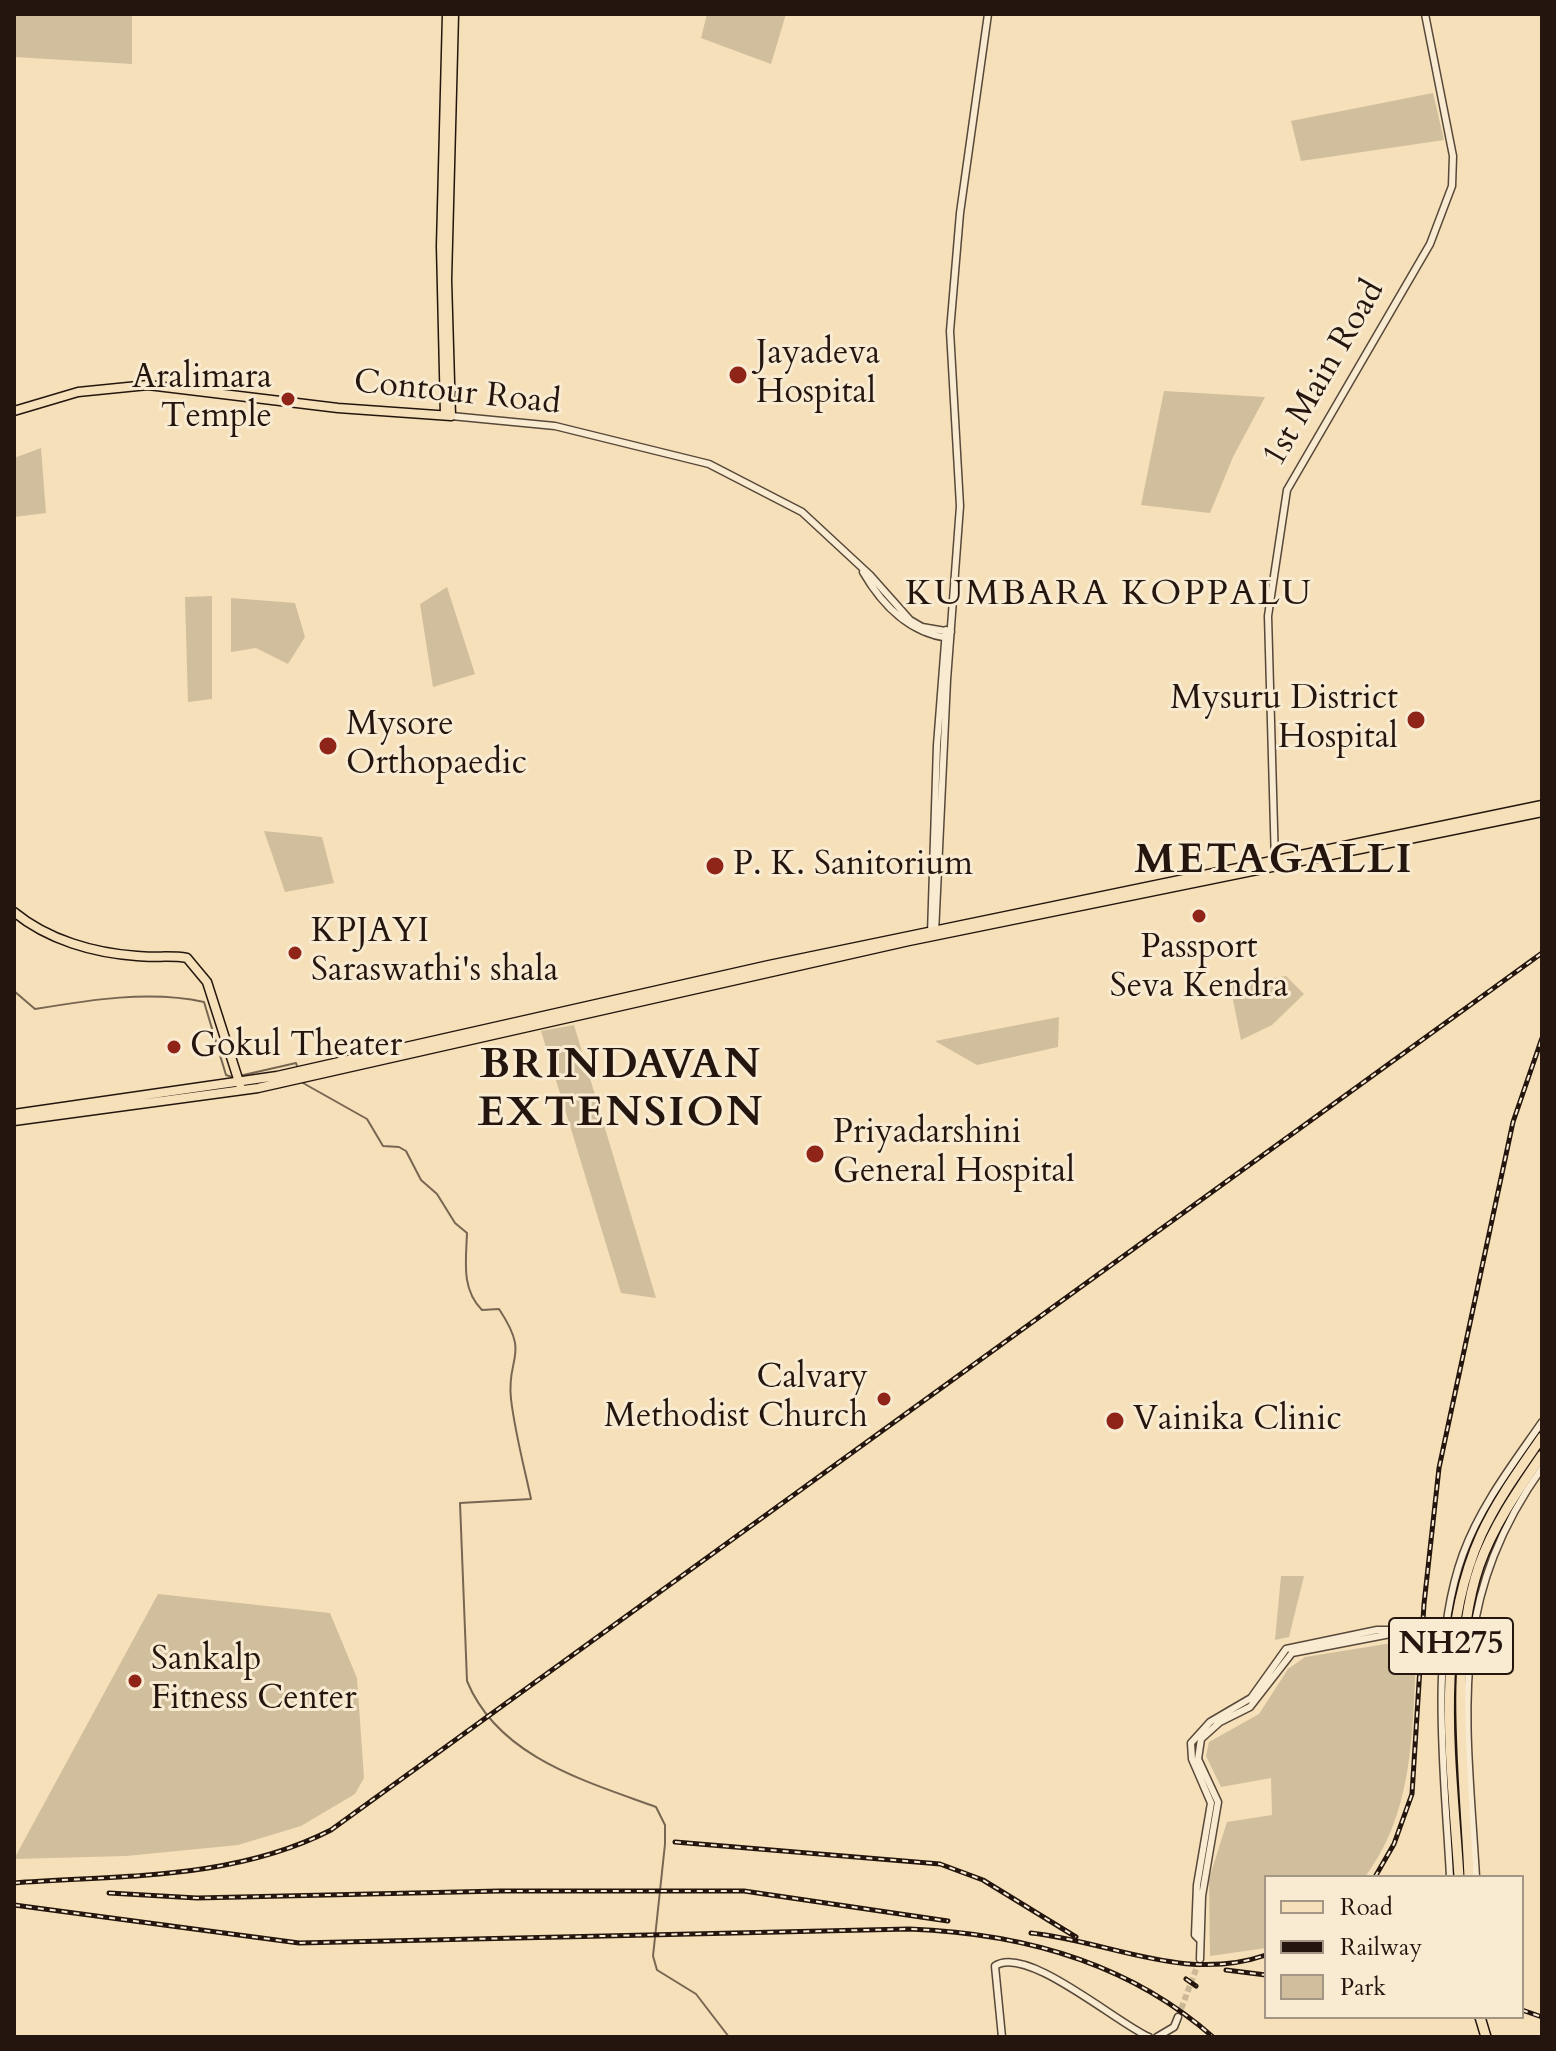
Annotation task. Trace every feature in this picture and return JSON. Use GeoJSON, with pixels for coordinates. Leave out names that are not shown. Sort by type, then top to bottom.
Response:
{"type":"FeatureCollection","features":[{"type":"Feature","properties":{"kind":"highway","name":"NH275"},"geometry":{"type":"LineString","coordinates":[[1459,1875],[1448,1632],[1480,1536],[1496,1504],[1542,1437]]}},
{"type":"Feature","properties":{"kind":"highway","name":"NH275"},"geometry":{"type":"LineString","coordinates":[[1469,1875],[1461,1672],[1466,1621],[1479,1566],[1493,1535],[1542,1455]]}},
{"type":"Feature","properties":{"kind":"main road"},"geometry":{"type":"LineString","coordinates":[[447,14],[441,246],[448,415]]}},
{"type":"Feature","properties":{"kind":"main road"},"geometry":{"type":"LineString","coordinates":[[448,415],[447,242],[454,14]]}},
{"type":"Feature","properties":{"kind":"main road","name":"Contour Road"},"geometry":{"type":"LineString","coordinates":[[14,411],[78,392],[148,385],[338,408],[448,415]]}},
{"type":"Feature","properties":{"kind":"main road"},"geometry":{"type":"LineString","coordinates":[[1276,864],[1542,805]]}},
{"type":"Feature","properties":{"kind":"main road"},"geometry":{"type":"LineString","coordinates":[[14,1114],[299,1075],[933,934],[1542,812]]}},
{"type":"Feature","properties":{"kind":"main road"},"geometry":{"type":"LineString","coordinates":[[14,912],[45,932],[92,949],[134,956],[187,958],[207,982],[239,1081]]}},
{"type":"Feature","properties":{"kind":"main road"},"geometry":{"type":"LineString","coordinates":[[14,1121],[239,1081]]}},
{"type":"Feature","properties":{"kind":"street"},"geometry":{"type":"LineString","coordinates":[[933,934],[948,635],[960,506],[950,331],[960,213],[988,14]]}},
{"type":"Feature","properties":{"kind":"street","name":"1st Main Road"},"geometry":{"type":"LineString","coordinates":[[1276,864],[1268,616],[1287,490],[1430,244],[1452,186],[1453,156],[1425,14]]}},
{"type":"Feature","properties":{"kind":"street","name":"Contour Road"},"geometry":{"type":"LineString","coordinates":[[448,415],[555,426],[701,461],[802,512],[913,622],[948,635]]}},
{"type":"Feature","properties":{"kind":"street"},"geometry":{"type":"LineString","coordinates":[[1450,1875],[1448,1632],[1453,1588],[1471,1536],[1486,1506],[1542,1422]]}},
{"type":"Feature","properties":{"kind":"street"},"geometry":{"type":"LineString","coordinates":[[1476,1875],[1467,1654],[1474,1616],[1501,1536],[1542,1468]]}},
{"type":"Feature","properties":{"kind":"street"},"geometry":{"type":"LineString","coordinates":[[1200,1959],[1200,1940],[1194,1926],[1196,1896],[1211,1803],[1192,1759],[1191,1743],[1197,1734],[1251,1698],[1286,1649],[1355,1633],[1397,1628],[1413,1630]]}},
{"type":"Feature","properties":{"kind":"street"},"geometry":{"type":"LineString","coordinates":[[1428,1631],[1448,1632]]}},
{"type":"Feature","properties":{"kind":"street"},"geometry":{"type":"LineString","coordinates":[[1002,2037],[998,1963],[1049,1973],[1144,2035]]}},
{"type":"Feature","properties":{"kind":"street"},"geometry":{"type":"LineString","coordinates":[[1170,2037],[1178,2017]]}},
{"type":"Feature","properties":{"kind":"street"},"geometry":{"type":"LineString","coordinates":[[1157,2037],[1174,2027]]}},
{"type":"Feature","properties":{"kind":"green space"},"geometry":{"type":"Polygon","coordinates":[[[14,14],[132,14],[132,64],[14,57],[14,14]]]}},
{"type":"Feature","properties":{"kind":"green space"},"geometry":{"type":"Polygon","coordinates":[[[707,14],[786,14],[771,64],[701,38],[707,14]]]}},
{"type":"Feature","properties":{"kind":"green space"},"geometry":{"type":"Polygon","coordinates":[[[1433,93],[1444,140],[1301,161],[1291,121],[1433,93]]]}},
{"type":"Feature","properties":{"kind":"green space"},"geometry":{"type":"Polygon","coordinates":[[[1164,391],[1265,397],[1233,457],[1210,513],[1141,505],[1164,391]]]}},
{"type":"Feature","properties":{"kind":"green space"},"geometry":{"type":"Polygon","coordinates":[[[41,448],[46,513],[14,517],[14,458],[41,448]]]}},
{"type":"Feature","properties":{"kind":"green space"},"geometry":{"type":"Polygon","coordinates":[[[447,587],[475,674],[433,687],[420,604],[447,587]]]}},
{"type":"Feature","properties":{"kind":"green space"},"geometry":{"type":"Polygon","coordinates":[[[212,596],[212,699],[188,702],[185,597],[212,596]]]}},
{"type":"Feature","properties":{"kind":"green space"},"geometry":{"type":"Polygon","coordinates":[[[231,598],[295,603],[305,637],[288,664],[256,648],[231,652],[231,598]]]}},
{"type":"Feature","properties":{"kind":"green space"},"geometry":{"type":"Polygon","coordinates":[[[264,831],[322,837],[334,883],[285,892],[264,831]]]}},
{"type":"Feature","properties":{"kind":"green space"},"geometry":{"type":"Polygon","coordinates":[[[1286,976],[1304,994],[1272,1025],[1241,1040],[1230,985],[1286,976]]]}},
{"type":"Feature","properties":{"kind":"green space"},"geometry":{"type":"Polygon","coordinates":[[[1059,1017],[1058,1047],[977,1065],[935,1041],[1059,1017]]]}},
{"type":"Feature","properties":{"kind":"green space"},"geometry":{"type":"Polygon","coordinates":[[[574,1025],[656,1298],[621,1293],[541,1031],[574,1025]]]}},
{"type":"Feature","properties":{"kind":"green space"},"geometry":{"type":"Polygon","coordinates":[[[1281,1576],[1304,1576],[1289,1637],[1275,1640],[1281,1576]]]}},
{"type":"Feature","properties":{"kind":"green space"},"geometry":{"type":"Polygon","coordinates":[[[158,1594],[330,1613],[357,1678],[364,1778],[355,1794],[301,1826],[238,1845],[126,1856],[14,1859],[158,1594]]]}},
{"type":"Feature","properties":{"kind":"green space"},"geometry":{"type":"Polygon","coordinates":[[[1417,1639],[1409,1763],[1394,1822],[1366,1875],[1264,1875],[1264,1948],[1210,1956],[1209,1879],[1227,1822],[1272,1815],[1271,1778],[1221,1787],[1206,1756],[1209,1742],[1259,1714],[1288,1669],[1305,1657],[1417,1639]]]}},
{"type":"Feature","properties":{"kind":"waterway"},"geometry":{"type":"LineString","coordinates":[[14,991],[35,1009],[141,997],[204,1002],[226,1075],[232,1077]]}},
{"type":"Feature","properties":{"kind":"waterway"},"geometry":{"type":"LineString","coordinates":[[239,1076],[296,1063],[298,1069]]}},
{"type":"Feature","properties":{"kind":"waterway"},"geometry":{"type":"LineString","coordinates":[[303,1083],[367,1119],[383,1146],[399,1147],[406,1151],[421,1180],[437,1194],[455,1223],[467,1233],[466,1274],[475,1302],[482,1310],[499,1309],[514,1337],[516,1347],[511,1399],[531,1499],[460,1503],[467,1681],[481,1707],[500,1729],[522,1747],[573,1776],[656,1807],[665,1825],[653,1956],[657,1970],[696,1994],[729,2037]]}},
{"type":"Feature","properties":{"kind":"tunnel"},"geometry":{"type":"LineString","coordinates":[[1178,2017],[1200,1959]]}},
{"type":"Feature","properties":{"kind":"railway"},"geometry":{"type":"LineString","coordinates":[[14,1883],[136,1876],[216,1867],[294,1846],[331,1830],[1542,953]]}},
{"type":"Feature","properties":{"kind":"railway"},"geometry":{"type":"LineString","coordinates":[[1376,1875],[1394,1844],[1412,1794],[1424,1604],[1439,1468],[1513,1122],[1542,1038]]}},
{"type":"Feature","properties":{"kind":"railway"},"geometry":{"type":"LineString","coordinates":[[675,1842],[940,1864],[983,1880],[1076,1937]]}},
{"type":"Feature","properties":{"kind":"railway"},"geometry":{"type":"LineString","coordinates":[[109,1893],[197,1898],[500,1891],[744,1891],[948,1921]]}},
{"type":"Feature","properties":{"kind":"railway"},"geometry":{"type":"LineString","coordinates":[[14,1905],[299,1943],[909,1929],[950,1932],[1032,1945],[1109,1971],[1180,2011],[1213,2037]]}},
{"type":"Feature","properties":{"kind":"railway"},"geometry":{"type":"LineString","coordinates":[[1031,1933],[1177,1963],[1206,1965],[1264,1955]]}},
{"type":"Feature","properties":{"kind":"railway"},"geometry":{"type":"LineString","coordinates":[[1226,1970],[1264,1975]]}},
{"type":"Feature","properties":{"kind":"railway"},"geometry":{"type":"LineString","coordinates":[[1186,1979],[1196,1986]]}},
{"type":"Feature","properties":{"kind":"railway"},"geometry":{"type":"LineString","coordinates":[[1524,2011],[1542,2017]]}},
{"type":"Feature","properties":{"kind":"place","name":"Jayadeva Hospital"},"geometry":{"type":"Point","coordinates":[738,375]}},
{"type":"Feature","properties":{"kind":"place","name":"Aralimara Temple"},"geometry":{"type":"Point","coordinates":[288,399]}},
{"type":"Feature","properties":{"kind":"place","name":"Mysuru District Hospital"},"geometry":{"type":"Point","coordinates":[1416,720]}},
{"type":"Feature","properties":{"kind":"place","name":"Mysore Orthopaedic"},"geometry":{"type":"Point","coordinates":[328,746]}},
{"type":"Feature","properties":{"kind":"place","name":"P. K. Sanitorium"},"geometry":{"type":"Point","coordinates":[715,866]}},
{"type":"Feature","properties":{"kind":"place","name":"Passport Seva Kendra"},"geometry":{"type":"Point","coordinates":[1199,916]}},
{"type":"Feature","properties":{"kind":"place","name":"KPJAYI Saraswathi's shala"},"geometry":{"type":"Point","coordinates":[295,953]}},
{"type":"Feature","properties":{"kind":"place","name":"Gokul Theater"},"geometry":{"type":"Point","coordinates":[174,1047]}},
{"type":"Feature","properties":{"kind":"place","name":"Priyadarshini General Hospital"},"geometry":{"type":"Point","coordinates":[815,1154]}},
{"type":"Feature","properties":{"kind":"place","name":"Calvary Methodist Church"},"geometry":{"type":"Point","coordinates":[884,1399]}},
{"type":"Feature","properties":{"kind":"place","name":"Vainika Clinic"},"geometry":{"type":"Point","coordinates":[1115,1421]}},
{"type":"Feature","properties":{"kind":"place","name":"Sankalp Fitness Center"},"geometry":{"type":"Point","coordinates":[135,1681]}},
{"type":"Feature","properties":{"kind":"district","name":"KUMBARA KOPPALU"},"geometry":{"type":"Point","coordinates":[1109,596]}},
{"type":"Feature","properties":{"kind":"district","name":"METAGALLI"},"geometry":{"type":"Point","coordinates":[1274,862]}},
{"type":"Feature","properties":{"kind":"district","name":"BRINDAVAN EXTENSION"},"geometry":{"type":"Point","coordinates":[621,1091]}}]}
